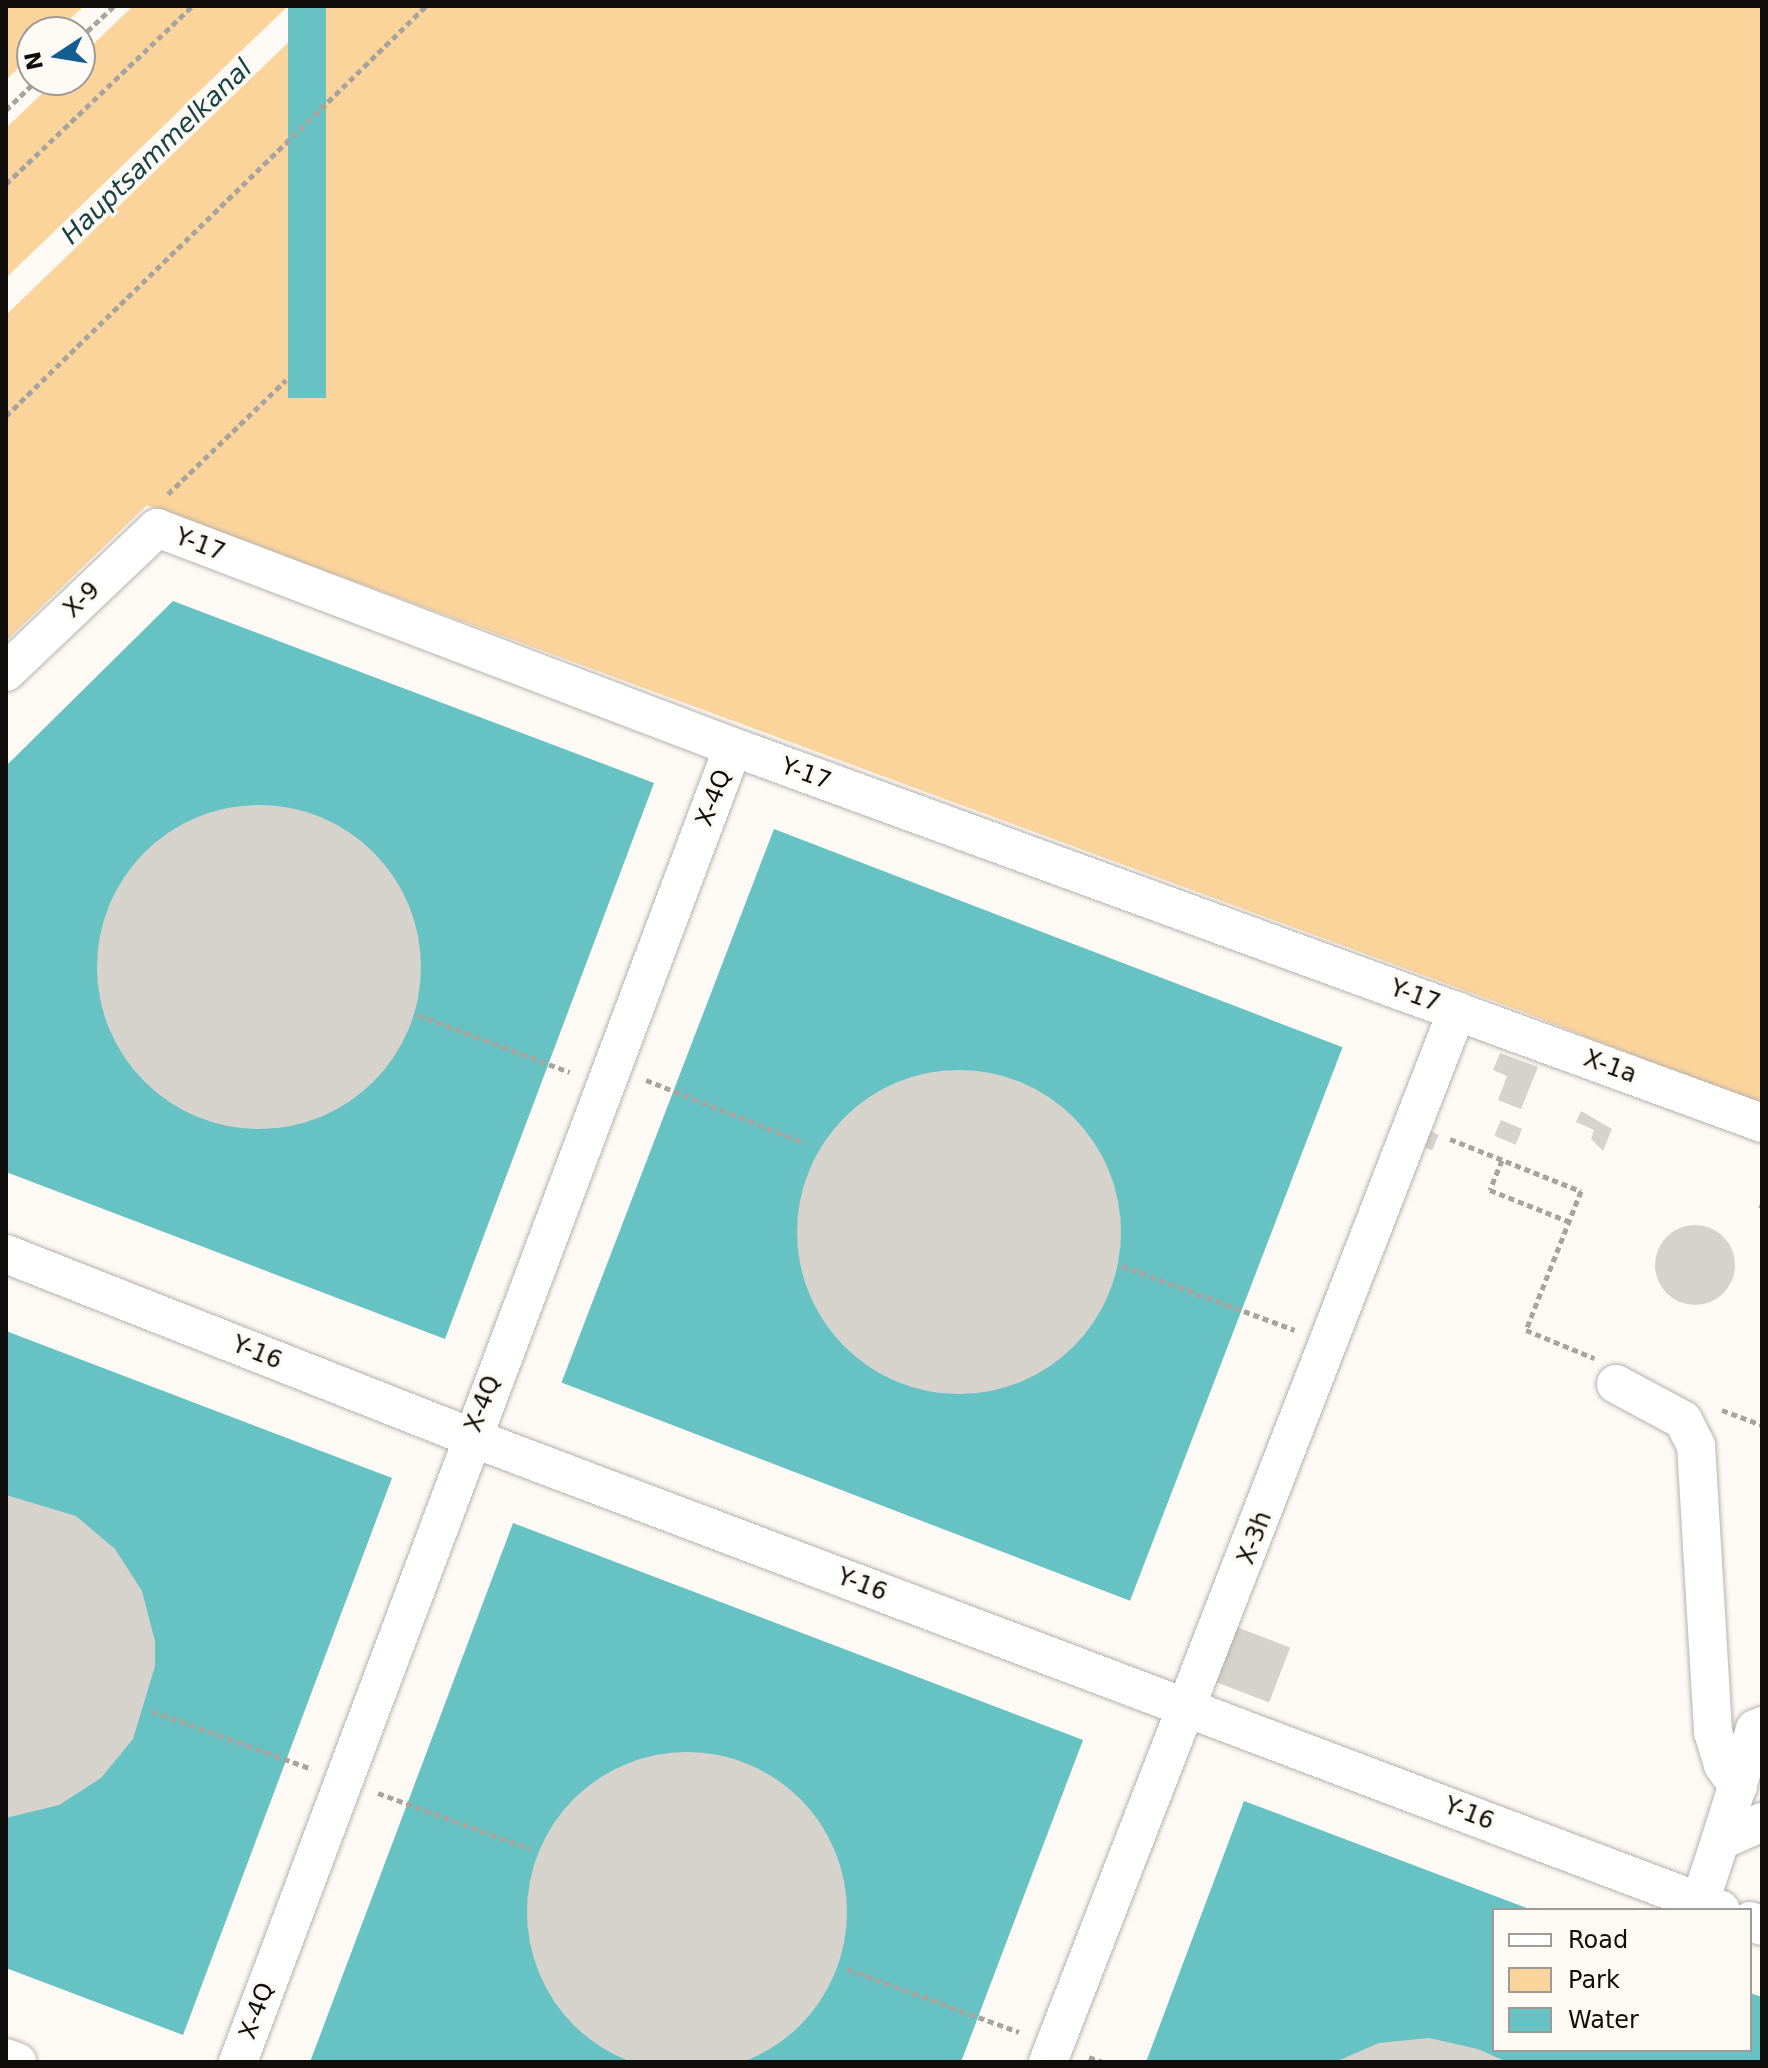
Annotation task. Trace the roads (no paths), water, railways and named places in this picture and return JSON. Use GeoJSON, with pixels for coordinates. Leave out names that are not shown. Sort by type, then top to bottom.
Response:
{"type":"FeatureCollection","features":[{"type":"Feature","properties":{"kind":"street","name":"X-9"},"geometry":{"type":"LineString","coordinates":[[6,672],[157,528]]}},
{"type":"Feature","properties":{"kind":"street","name":"Y-17"},"geometry":{"type":"LineString","coordinates":[[157,528],[733,747],[1457,1011]]}},
{"type":"Feature","properties":{"kind":"street","name":"X-4Q"},"geometry":{"type":"LineString","coordinates":[[238,2062],[470,1437],[733,747]]}},
{"type":"Feature","properties":{"kind":"street","name":"X-1a"},"geometry":{"type":"LineString","coordinates":[[1457,1011],[1762,1123]]}},
{"type":"Feature","properties":{"kind":"street","name":"X-3h"},"geometry":{"type":"LineString","coordinates":[[1052,2053],[1190,1708],[1457,1011]]}},
{"type":"Feature","properties":{"kind":"street","name":"Y-16"},"geometry":{"type":"LineString","coordinates":[[6,1254],[470,1437],[1710,1906]]}},
{"type":"Feature","properties":{"kind":"street"},"geometry":{"type":"LineString","coordinates":[[1608,1372],[1683,1420],[1696,1445],[1713,1732],[1723,1765],[1738,1786]]}},
{"type":"Feature","properties":{"kind":"street"},"geometry":{"type":"LineString","coordinates":[[1710,1906],[1720,1841],[1755,1729],[1762,1726]]}},
{"type":"Feature","properties":{"kind":"street"},"geometry":{"type":"LineString","coordinates":[[1720,1841],[1762,1822]]}},
{"type":"Feature","properties":{"kind":"street"},"geometry":{"type":"LineString","coordinates":[[6,2058],[17,2062]]}},
{"type":"Feature","properties":{"kind":"water"},"geometry":{"type":"Polygon","coordinates":[[[288,6],[326,6],[326,398],[288,398],[288,6]]]}},
{"type":"Feature","properties":{"kind":"water"},"geometry":{"type":"Polygon","coordinates":[[[173,601],[654,783],[445,1339],[6,1172],[6,766],[173,601]]]}},
{"type":"Feature","properties":{"kind":"water"},"geometry":{"type":"Polygon","coordinates":[[[774,829],[1343,1047],[1130,1601],[561,1383],[774,829]]]}},
{"type":"Feature","properties":{"kind":"water"},"geometry":{"type":"Polygon","coordinates":[[[6,1331],[392,1478],[183,2035],[6,1968],[6,1331]]]}},
{"type":"Feature","properties":{"kind":"water"},"geometry":{"type":"Polygon","coordinates":[[[513,1523],[1083,1740],[961,2062],[310,2062],[513,1523]]]}},
{"type":"Feature","properties":{"kind":"water"},"geometry":{"type":"Polygon","coordinates":[[[1244,1801],[1527,1908],[1492,1908],[1492,2052],[1752,2052],[1752,1994],[1762,1997],[1762,2062],[1146,2062],[1244,1801]]]}},
{"type":"Feature","properties":{"kind":"water label","name":"Hauptsammelkanal"},"geometry":{"type":"Point","coordinates":[157,152]}}]}
